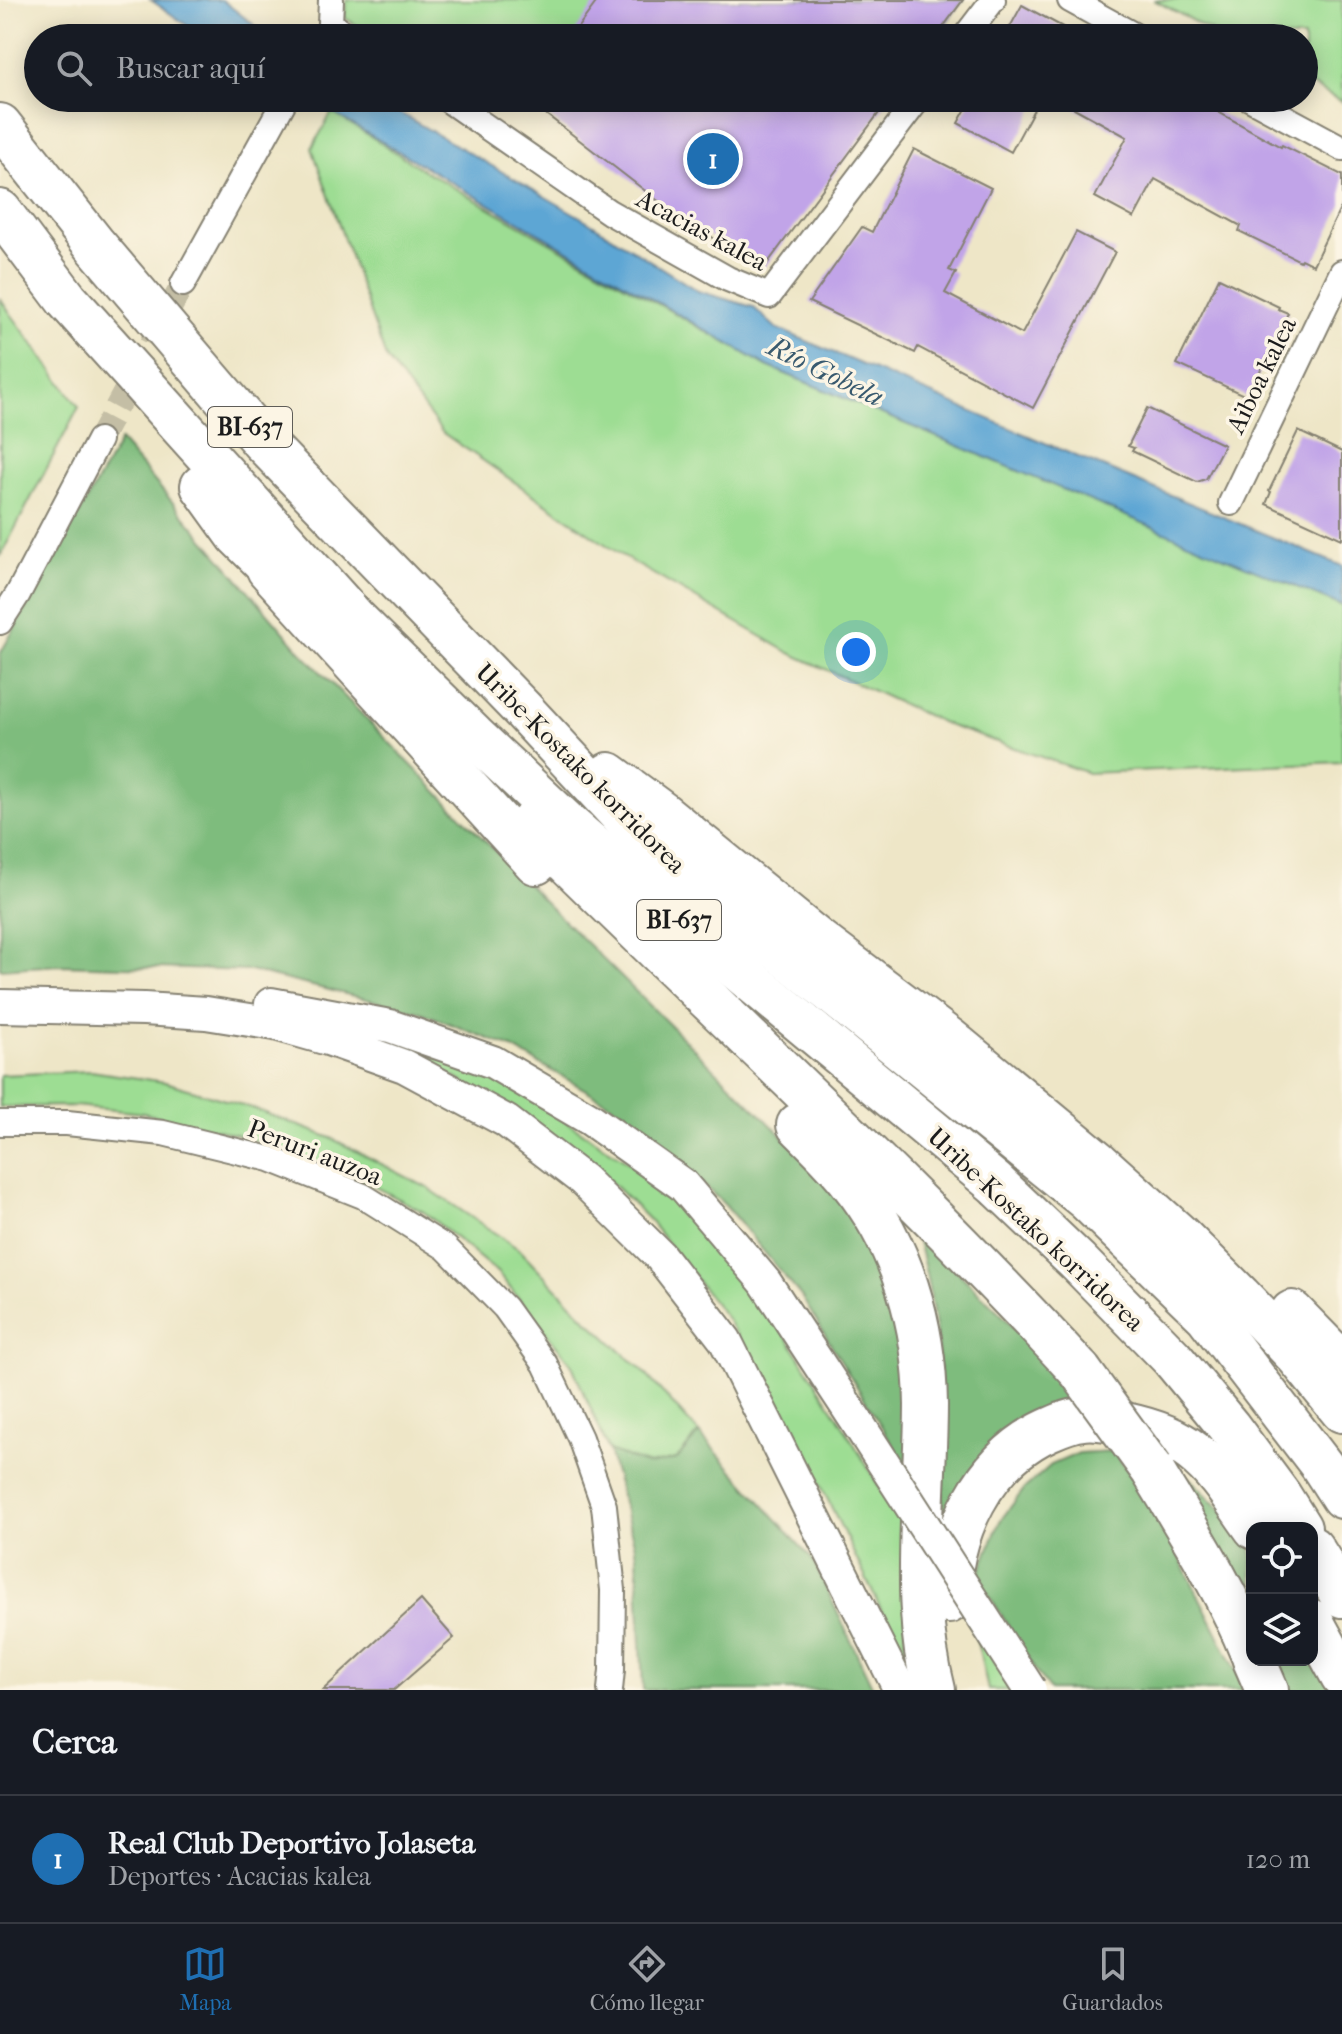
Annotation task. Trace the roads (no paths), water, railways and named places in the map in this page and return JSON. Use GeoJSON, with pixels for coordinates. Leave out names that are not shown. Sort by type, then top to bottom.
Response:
{"type":"FeatureCollection","features":[{"type":"Feature","properties":{"kind":"highway","name":"Uribe-Kostako korridorea"},"geometry":{"type":"LineString","coordinates":[[0,125],[95,245],[263,442],[647,843],[1087,1200],[1207,1316],[1322,1466],[1342,1497]]}},
{"type":"Feature","properties":{"kind":"highway","name":"Uribe-Kostako korridorea"},"geometry":{"type":"LineString","coordinates":[[0,211],[67,300],[355,619],[573,829],[995,1183],[1078,1262],[1172,1358],[1229,1427],[1296,1522]]}},
{"type":"Feature","properties":{"kind":"highway"},"geometry":{"type":"LineString","coordinates":[[67,300],[238,536],[541,868],[854,1184],[890,1243],[916,1318],[926,1403],[921,1622],[934,1690]]}},
{"type":"Feature","properties":{"kind":"highway"},"geometry":{"type":"LineString","coordinates":[[238,536],[546,843],[933,1218],[1080,1371],[1152,1470],[1200,1551],[1246,1639]]}},
{"type":"Feature","properties":{"kind":"highway"},"geometry":{"type":"LineString","coordinates":[[522,709],[662,813],[815,938],[949,1039],[1099,1163],[1178,1234],[1240,1296],[1342,1411]]}},
{"type":"Feature","properties":{"kind":"highway"},"geometry":{"type":"LineString","coordinates":[[949,1039],[1073,1116],[1129,1160],[1246,1266],[1342,1363]]}},
{"type":"Feature","properties":{"kind":"highway"},"geometry":{"type":"LineString","coordinates":[[959,1690],[953,1666],[948,1612],[949,1583],[961,1531],[986,1479],[1035,1436],[1084,1418],[1143,1427],[1192,1451],[1213,1470],[1251,1522]]}},
{"type":"Feature","properties":{"kind":"highway"},"geometry":{"type":"LineString","coordinates":[[1318,1558],[1342,1596]]}},
{"type":"Feature","properties":{"kind":"highway"},"geometry":{"type":"LineString","coordinates":[[1318,1632],[1342,1676]]}},
{"type":"Feature","properties":{"kind":"highway"},"geometry":{"type":"LineString","coordinates":[[1257,1666],[1267,1690]]}},
{"type":"Feature","properties":{"kind":"street"},"geometry":{"type":"LineString","coordinates":[[975,24],[993,0]]}},
{"type":"Feature","properties":{"kind":"street"},"geometry":{"type":"LineString","coordinates":[[1070,0],[1114,24]]}},
{"type":"Feature","properties":{"kind":"street"},"geometry":{"type":"LineString","coordinates":[[183,284],[278,112]]}},
{"type":"Feature","properties":{"kind":"street","name":"Acacias kalea"},"geometry":{"type":"LineString","coordinates":[[465,112],[609,212],[728,279],[769,296],[908,112]]}},
{"type":"Feature","properties":{"kind":"street"},"geometry":{"type":"LineString","coordinates":[[1275,112],[1342,148]]}},
{"type":"Feature","properties":{"kind":"street","name":"Aiboa kalea"},"geometry":{"type":"LineString","coordinates":[[1231,503],[1342,272]]}},
{"type":"Feature","properties":{"kind":"street"},"geometry":{"type":"LineString","coordinates":[[0,622],[18,594],[99,440]]}},
{"type":"Feature","properties":{"kind":"street"},"geometry":{"type":"LineString","coordinates":[[0,991],[36,989],[255,1001],[390,1026],[493,1062],[590,1119],[683,1185],[765,1282],[1030,1690]]}},
{"type":"Feature","properties":{"kind":"street"},"geometry":{"type":"LineString","coordinates":[[0,1006],[206,1013],[275,1024],[404,1066],[506,1121],[583,1180],[660,1256],[725,1340],[900,1690]]}},
{"type":"Feature","properties":{"kind":"street","name":"Peruri auzoa"},"geometry":{"type":"LineString","coordinates":[[0,1123],[67,1123],[163,1133],[270,1159],[363,1196],[446,1248],[505,1308],[545,1364],[580,1438],[604,1506],[613,1590],[610,1690]]}},
{"type":"Feature","properties":{"kind":"water"},"geometry":{"type":"Polygon","coordinates":[[[151,0],[222,0],[253,24],[185,24],[151,0]]]}},
{"type":"Feature","properties":{"kind":"water","name":"Río Gobela"},"geometry":{"type":"Polygon","coordinates":[[[331,112],[398,112],[589,222],[698,291],[753,307],[776,328],[1342,566],[1342,606],[767,366],[331,112]]]}},
{"type":"Feature","properties":{"kind":"tunnel"},"geometry":{"type":"LineString","coordinates":[[99,440],[183,284]]}},
{"type":"Feature","properties":{"kind":"place","name":"Real Club Deportivo Jolaseta"},"geometry":{"type":"Point","coordinates":[713,159]}}]}
